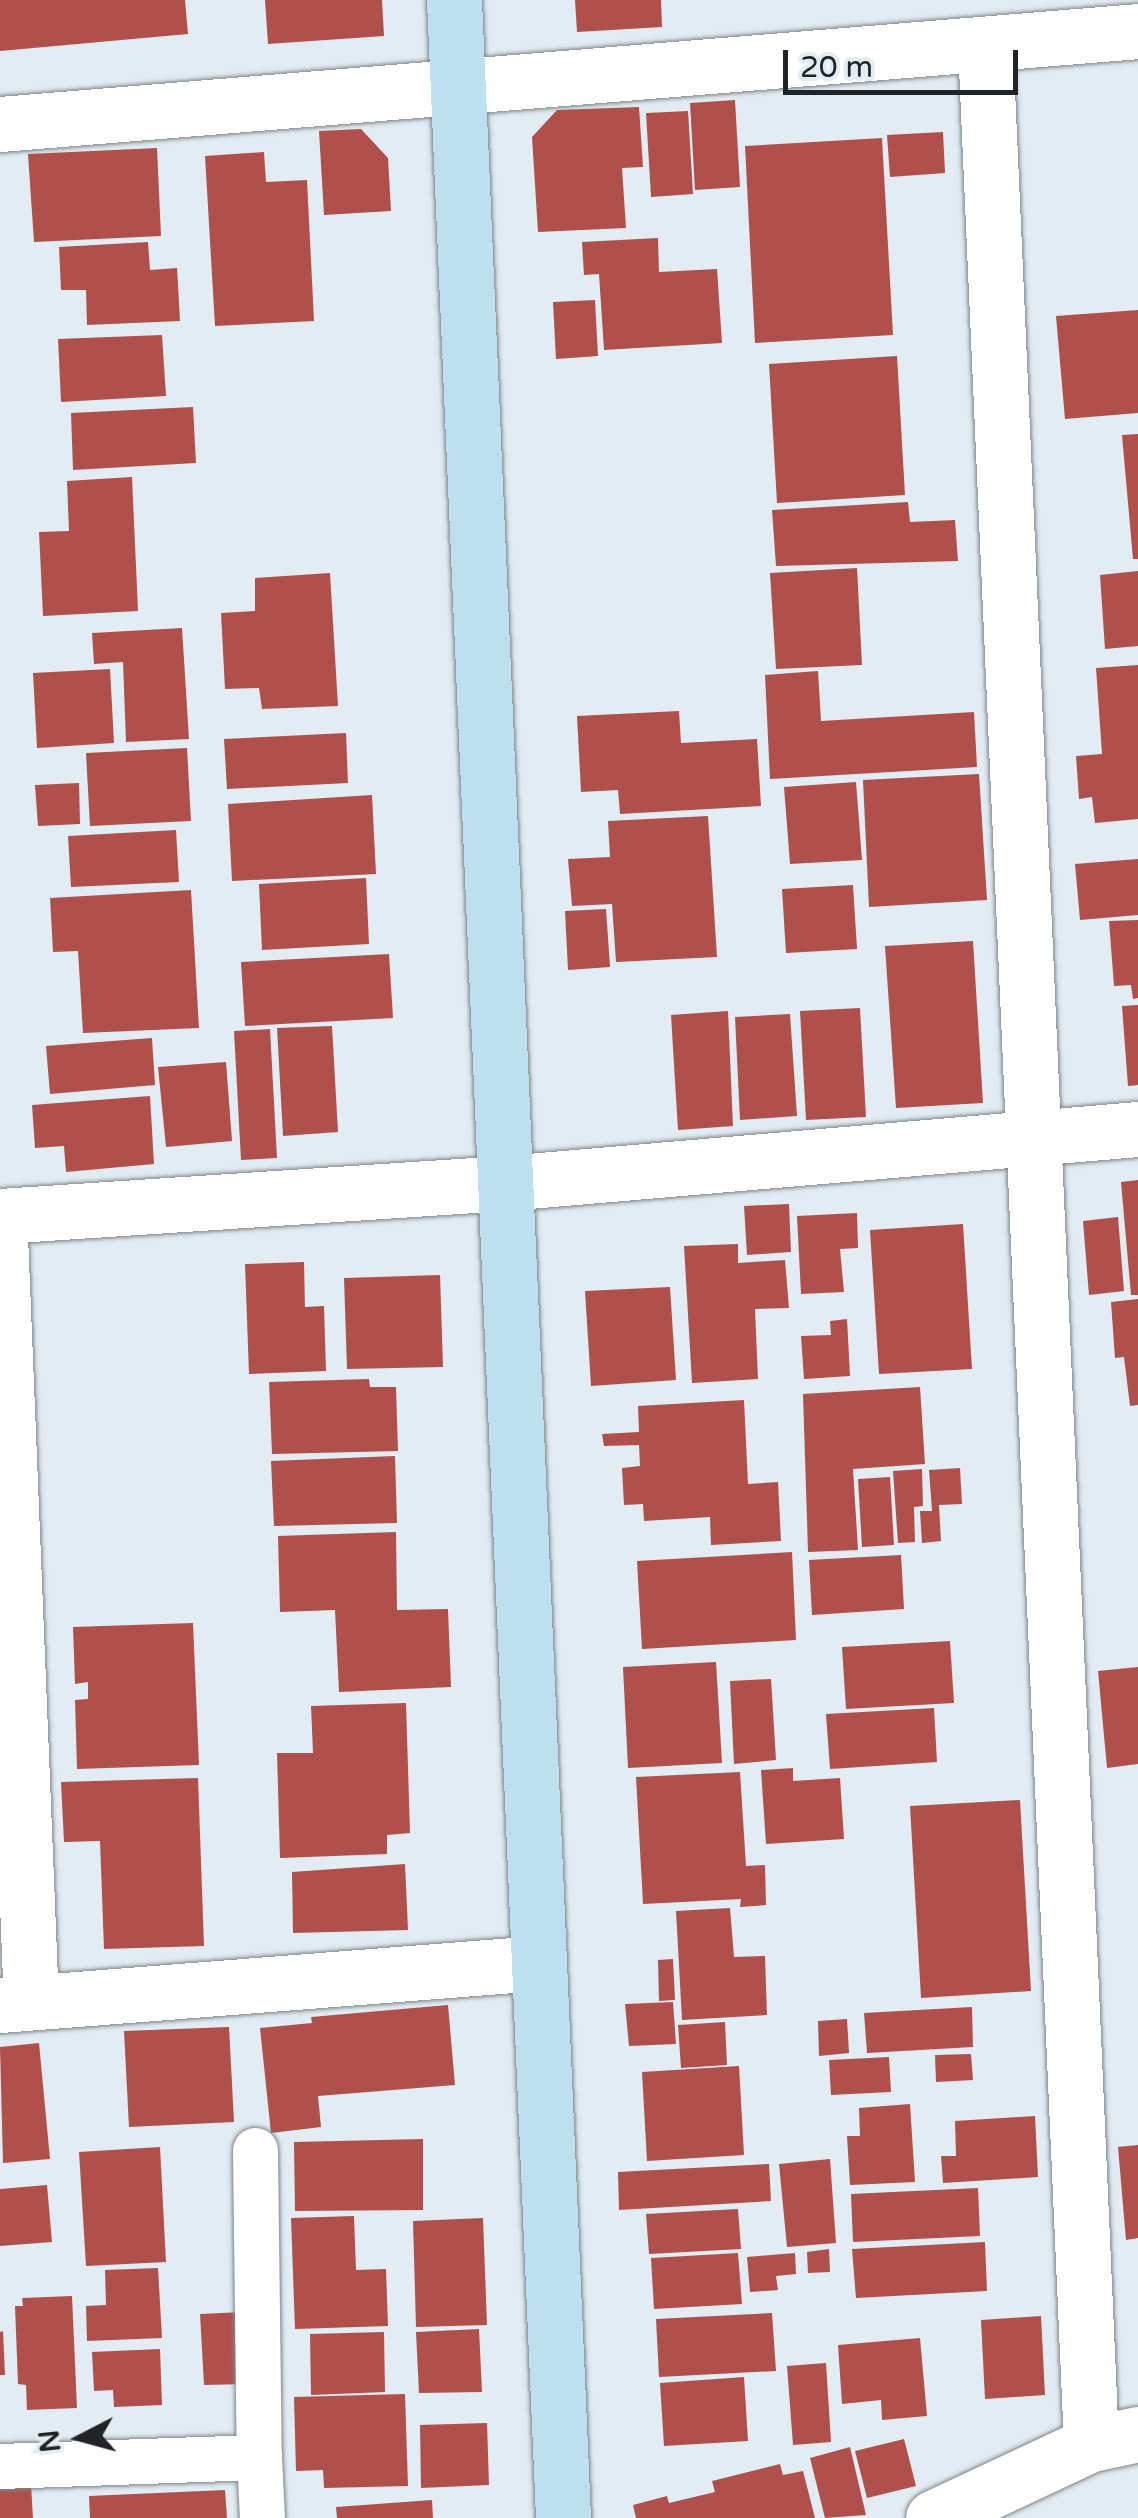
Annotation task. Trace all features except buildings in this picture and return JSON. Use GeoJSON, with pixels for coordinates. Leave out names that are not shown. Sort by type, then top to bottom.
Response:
{"type":"FeatureCollection","features":[{"type":"Feature","properties":{"kind":"street"},"geometry":{"type":"LineString","coordinates":[[454,0],[563,2518]]}},
{"type":"Feature","properties":{"kind":"street"},"geometry":{"type":"LineString","coordinates":[[0,124],[1138,31]]}},
{"type":"Feature","properties":{"kind":"street"},"geometry":{"type":"LineString","coordinates":[[933,2518],[1115,2439],[1033,1137],[985,44]]}},
{"type":"Feature","properties":{"kind":"street"},"geometry":{"type":"LineString","coordinates":[[0,1216],[505,1183],[1138,1129]]}},
{"type":"Feature","properties":{"kind":"street"},"geometry":{"type":"LineString","coordinates":[[0,1235],[15,2004],[538,1963]]}},
{"type":"Feature","properties":{"kind":"lane"},"geometry":{"type":"LineString","coordinates":[[255,2150],[262,2518]]}},
{"type":"Feature","properties":{"kind":"lane"},"geometry":{"type":"LineString","coordinates":[[0,2466],[259,2458]]}}]}
